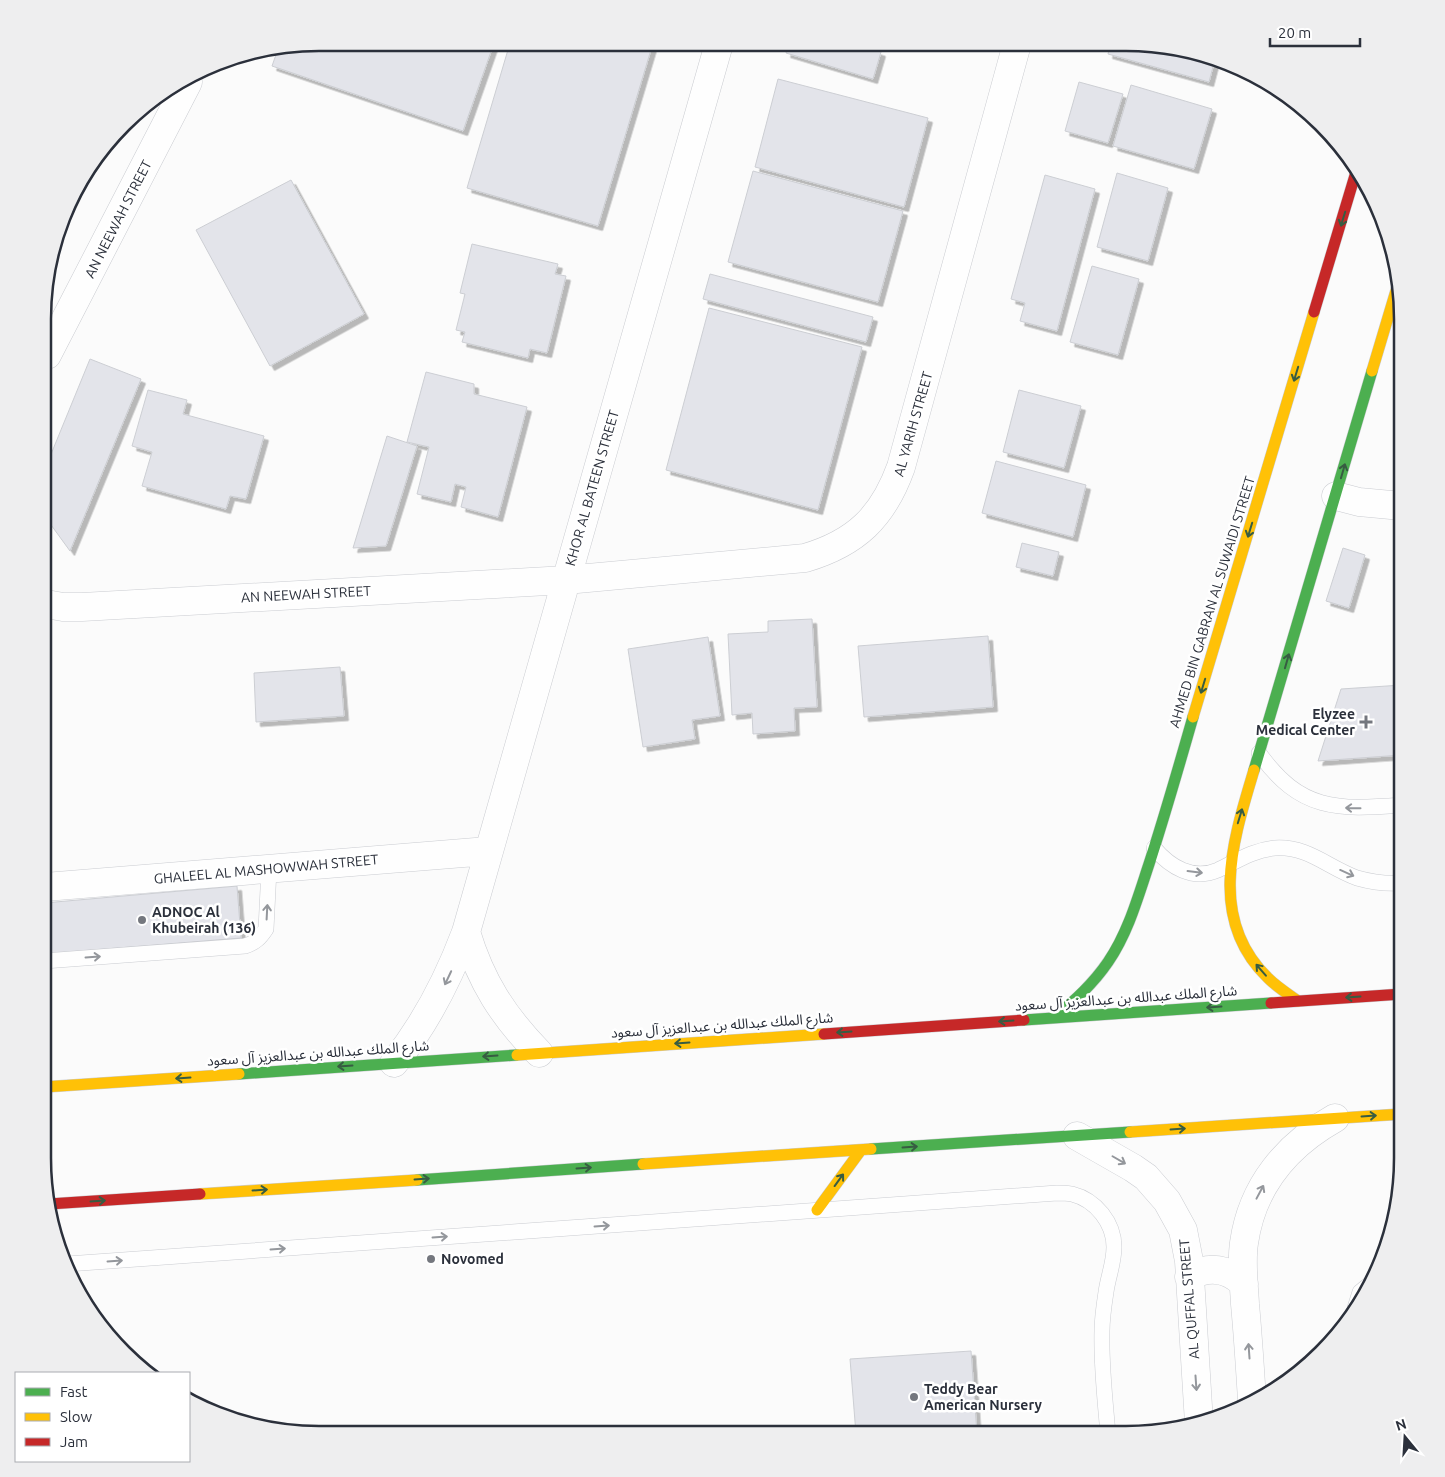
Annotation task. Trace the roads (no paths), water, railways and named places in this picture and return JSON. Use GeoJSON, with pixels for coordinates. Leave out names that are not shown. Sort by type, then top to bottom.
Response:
{"type":"FeatureCollection","features":[{"type":"Feature","properties":{"kind":"main road","name":"AHMED BIN GABRAN AL SUWAIDI STREET"},"geometry":{"type":"LineString","coordinates":[[1055,1017],[1088,990],[1114,956],[1131,919],[1154,848],[1354,180]]}},
{"type":"Feature","properties":{"kind":"main road"},"geometry":{"type":"LineString","coordinates":[[1298,1001],[1278,988],[1261,972],[1248,953],[1238,932],[1233,915],[1230,897],[1229,863],[1238,824],[1393,301]]}},
{"type":"Feature","properties":{"kind":"main road","name":"شارع الملك عبدالله بن عبدالعزيز آل سعود"},"geometry":{"type":"LineString","coordinates":[[51,1088],[1394,995]]}},
{"type":"Feature","properties":{"kind":"main road"},"geometry":{"type":"LineString","coordinates":[[55,1204],[1394,1114]]}},
{"type":"Feature","properties":{"kind":"main road"},"geometry":{"type":"LineString","coordinates":[[817,1210],[861,1150]]}},
{"type":"Feature","properties":{"kind":"street","name":"KHOR AL BATEEN STREET"},"geometry":{"type":"LineString","coordinates":[[394,1063],[412,1040],[442,991],[466,932],[717,51]]}},
{"type":"Feature","properties":{"kind":"street","name":"AL YARIH STREET"},"geometry":{"type":"LineString","coordinates":[[566,580],[805,558],[842,544],[859,533],[873,519],[885,503],[902,467],[1015,51]]}},
{"type":"Feature","properties":{"kind":"street","name":"AN NEEWAH STREET"},"geometry":{"type":"LineString","coordinates":[[51,347],[186,87]]}},
{"type":"Feature","properties":{"kind":"street"},"geometry":{"type":"LineString","coordinates":[[1336,496],[1359,502],[1394,505]]}},
{"type":"Feature","properties":{"kind":"street","name":"AN NEEWAH STREET"},"geometry":{"type":"LineString","coordinates":[[51,605],[82,607],[566,580]]}},
{"type":"Feature","properties":{"kind":"street","name":"GHALEEL AL MASHOWWAH STREET"},"geometry":{"type":"LineString","coordinates":[[51,886],[488,851]]}},
{"type":"Feature","properties":{"kind":"street"},"geometry":{"type":"LineString","coordinates":[[466,932],[479,971],[496,1001],[511,1023],[539,1053]]}},
{"type":"Feature","properties":{"kind":"street"},"geometry":{"type":"LineString","coordinates":[[1252,1394],[1244,1284],[1244,1243],[1250,1218],[1257,1197],[1268,1177],[1282,1159],[1315,1129],[1335,1118]]}},
{"type":"Feature","properties":{"kind":"street","name":"AL QUFFAL STREET"},"geometry":{"type":"LineString","coordinates":[[1077,1136],[1133,1168],[1158,1188],[1183,1230],[1189,1261],[1199,1416]]}},
{"type":"Feature","properties":{"kind":"street"},"geometry":{"type":"LineString","coordinates":[[1189,1277],[1208,1269],[1218,1269],[1237,1277],[1244,1284]]}},
{"type":"Feature","properties":{"kind":"lane"},"geometry":{"type":"LineString","coordinates":[[1260,753],[1271,770],[1303,796],[1341,808],[1394,806]]}},
{"type":"Feature","properties":{"kind":"lane"},"geometry":{"type":"LineString","coordinates":[[1154,848],[1175,868],[1203,873],[1217,870],[1229,863],[1260,851],[1275,848],[1292,849],[1308,853],[1357,878],[1376,882],[1394,883]]}},
{"type":"Feature","properties":{"kind":"lane"},"geometry":{"type":"LineString","coordinates":[[51,960],[246,946],[254,943],[266,929],[269,868]]}},
{"type":"Feature","properties":{"kind":"lane"},"geometry":{"type":"LineString","coordinates":[[74,1264],[1057,1193],[1072,1194],[1086,1200],[1099,1210],[1108,1222],[1114,1246],[1102,1328],[1102,1359],[1107,1426]]}},
{"type":"Feature","properties":{"kind":"place","name":"Elyzee Medical Center"},"geometry":{"type":"Point","coordinates":[1366,722]}},
{"type":"Feature","properties":{"kind":"place","name":"ADNOC Al Khubeirah (136)"},"geometry":{"type":"Point","coordinates":[142,920]}},
{"type":"Feature","properties":{"kind":"place","name":"Novomed"},"geometry":{"type":"Point","coordinates":[431,1259]}},
{"type":"Feature","properties":{"kind":"place","name":"Teddy Bear American Nursery"},"geometry":{"type":"Point","coordinates":[914,1397]}}]}
